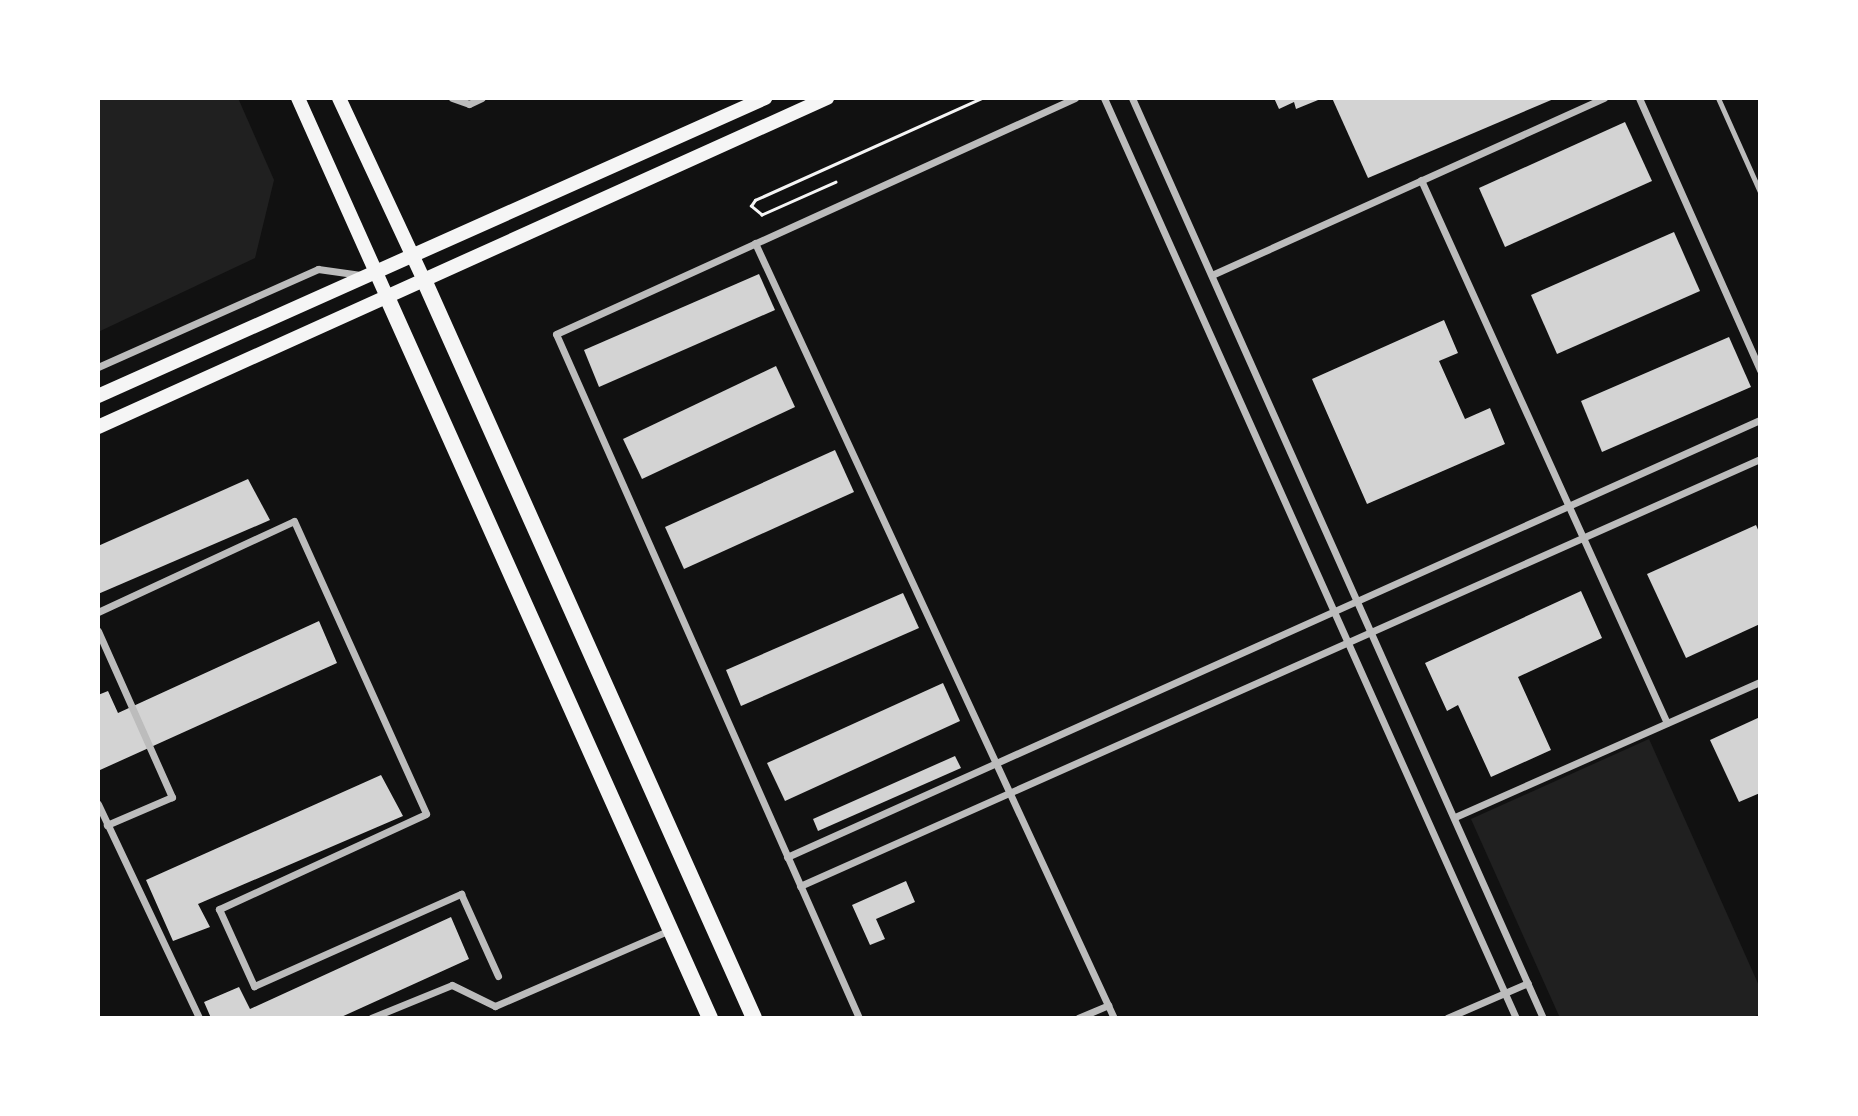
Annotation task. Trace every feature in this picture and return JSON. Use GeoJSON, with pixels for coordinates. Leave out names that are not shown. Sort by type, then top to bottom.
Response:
{"type":"FeatureCollection","features":[{"type":"Feature","properties":{"kind":"main road"},"geometry":{"type":"LineString","coordinates":[[298,98],[372,273],[387,297],[710,1018]]}},
{"type":"Feature","properties":{"kind":"main road"},"geometry":{"type":"LineString","coordinates":[[339,98],[414,256],[754,1018]]}},
{"type":"Feature","properties":{"kind":"main road"},"geometry":{"type":"LineString","coordinates":[[98,396],[765,98]]}},
{"type":"Feature","properties":{"kind":"main road"},"geometry":{"type":"LineString","coordinates":[[98,427],[827,98]]}},
{"type":"Feature","properties":{"kind":"street"},"geometry":{"type":"LineString","coordinates":[[452,98],[469,104],[482,98]]}},
{"type":"Feature","properties":{"kind":"street"},"geometry":{"type":"LineString","coordinates":[[859,1018],[556,334],[1075,98]]}},
{"type":"Feature","properties":{"kind":"street"},"geometry":{"type":"LineString","coordinates":[[1104,98],[1516,1018]]}},
{"type":"Feature","properties":{"kind":"street"},"geometry":{"type":"LineString","coordinates":[[1132,98],[1374,631],[1543,1018]]}},
{"type":"Feature","properties":{"kind":"street"},"geometry":{"type":"LineString","coordinates":[[1214,274],[1604,98]]}},
{"type":"Feature","properties":{"kind":"street"},"geometry":{"type":"LineString","coordinates":[[1639,98],[1760,370]]}},
{"type":"Feature","properties":{"kind":"street"},"geometry":{"type":"LineString","coordinates":[[1422,180],[1667,723]]}},
{"type":"Feature","properties":{"kind":"street"},"geometry":{"type":"LineString","coordinates":[[755,243],[1012,792],[1114,1018]]}},
{"type":"Feature","properties":{"kind":"street"},"geometry":{"type":"LineString","coordinates":[[98,368],[318,269],[372,273]]}},
{"type":"Feature","properties":{"kind":"street"},"geometry":{"type":"LineString","coordinates":[[788,857],[1760,420]]}},
{"type":"Feature","properties":{"kind":"street"},"geometry":{"type":"LineString","coordinates":[[800,886],[1760,459]]}},
{"type":"Feature","properties":{"kind":"street"},"geometry":{"type":"LineString","coordinates":[[98,612],[294,521],[426,814],[219,909],[254,986],[461,894],[498,976]]}},
{"type":"Feature","properties":{"kind":"street"},"geometry":{"type":"LineString","coordinates":[[98,631],[172,797],[107,825]]}},
{"type":"Feature","properties":{"kind":"street"},"geometry":{"type":"LineString","coordinates":[[1455,817],[1760,682]]}},
{"type":"Feature","properties":{"kind":"street"},"geometry":{"type":"LineString","coordinates":[[98,804],[199,1018]]}},
{"type":"Feature","properties":{"kind":"street"},"geometry":{"type":"LineString","coordinates":[[371,1018],[452,985],[495,1006],[670,930]]}},
{"type":"Feature","properties":{"kind":"street"},"geometry":{"type":"LineString","coordinates":[[1447,1018],[1528,983]]}},
{"type":"Feature","properties":{"kind":"street"},"geometry":{"type":"LineString","coordinates":[[1078,1018],[1108,1005]]}},
{"type":"Feature","properties":{"kind":"lane"},"geometry":{"type":"LineString","coordinates":[[1718,98],[1760,192]]}},
{"type":"Feature","properties":{"kind":"path"},"geometry":{"type":"LineString","coordinates":[[836,181],[762,215],[754,214],[751,206],[755,200],[982,98]]}},
{"type":"Feature","properties":{"kind":"shaded area"},"geometry":{"type":"Polygon","coordinates":[[[98,98],[238,98],[274,180],[255,258],[98,332],[98,98]]]}},
{"type":"Feature","properties":{"kind":"shaded area"},"geometry":{"type":"Polygon","coordinates":[[[1649,739],[1760,988],[1760,1014],[1750,1018],[1560,1018],[1471,819],[1649,739]]]}},
{"type":"Feature","properties":{"kind":"building"},"geometry":{"type":"Polygon","coordinates":[[[1274,98],[1323,98],[1296,109],[1294,102],[1279,109],[1274,98]]]}},
{"type":"Feature","properties":{"kind":"building"},"geometry":{"type":"Polygon","coordinates":[[[1332,98],[1556,98],[1368,178],[1332,98]]]}},
{"type":"Feature","properties":{"kind":"building"},"geometry":{"type":"Polygon","coordinates":[[[1625,122],[1652,181],[1505,247],[1479,188],[1625,122]]]}},
{"type":"Feature","properties":{"kind":"building"},"geometry":{"type":"Polygon","coordinates":[[[1674,232],[1700,291],[1557,354],[1531,295],[1674,232]]]}},
{"type":"Feature","properties":{"kind":"building"},"geometry":{"type":"Polygon","coordinates":[[[759,274],[775,310],[599,387],[584,350],[759,274]]]}},
{"type":"Feature","properties":{"kind":"building"},"geometry":{"type":"Polygon","coordinates":[[[1444,320],[1458,353],[1439,361],[1465,419],[1490,408],[1505,444],[1367,504],[1312,379],[1444,320]]]}},
{"type":"Feature","properties":{"kind":"building"},"geometry":{"type":"Polygon","coordinates":[[[1729,337],[1751,387],[1602,452],[1581,401],[1729,337]]]}},
{"type":"Feature","properties":{"kind":"building"},"geometry":{"type":"Polygon","coordinates":[[[776,366],[795,407],[642,479],[623,439],[776,366]]]}},
{"type":"Feature","properties":{"kind":"building"},"geometry":{"type":"Polygon","coordinates":[[[835,450],[854,492],[684,569],[665,527],[835,450]]]}},
{"type":"Feature","properties":{"kind":"building"},"geometry":{"type":"Polygon","coordinates":[[[248,479],[270,520],[98,594],[98,546],[248,479]]]}},
{"type":"Feature","properties":{"kind":"building"},"geometry":{"type":"Polygon","coordinates":[[[1756,525],[1760,534],[1760,624],[1686,658],[1647,574],[1756,525]]]}},
{"type":"Feature","properties":{"kind":"building"},"geometry":{"type":"Polygon","coordinates":[[[1581,591],[1602,638],[1518,677],[1551,750],[1491,777],[1458,705],[1447,711],[1425,663],[1581,591]]]}},
{"type":"Feature","properties":{"kind":"building"},"geometry":{"type":"Polygon","coordinates":[[[903,593],[919,628],[741,706],[726,670],[903,593]]]}},
{"type":"Feature","properties":{"kind":"building"},"geometry":{"type":"Polygon","coordinates":[[[319,621],[337,663],[100,770],[98,695],[108,691],[118,713],[319,621]]]}},
{"type":"Feature","properties":{"kind":"building"},"geometry":{"type":"Polygon","coordinates":[[[943,683],[960,721],[785,801],[767,763],[943,683]]]}},
{"type":"Feature","properties":{"kind":"building"},"geometry":{"type":"Polygon","coordinates":[[[1760,717],[1760,793],[1739,802],[1710,740],[1760,717]]]}},
{"type":"Feature","properties":{"kind":"building"},"geometry":{"type":"Polygon","coordinates":[[[955,756],[961,768],[818,831],[813,819],[955,756]]]}},
{"type":"Feature","properties":{"kind":"building"},"geometry":{"type":"Polygon","coordinates":[[[381,775],[403,816],[198,904],[210,927],[173,941],[146,880],[381,775]]]}},
{"type":"Feature","properties":{"kind":"building"},"geometry":{"type":"Polygon","coordinates":[[[906,881],[915,902],[876,919],[885,939],[870,945],[852,905],[906,881]]]}},
{"type":"Feature","properties":{"kind":"building"},"geometry":{"type":"Polygon","coordinates":[[[451,917],[469,959],[339,1018],[211,1018],[204,1002],[239,987],[250,1009],[451,917]]]}}]}
